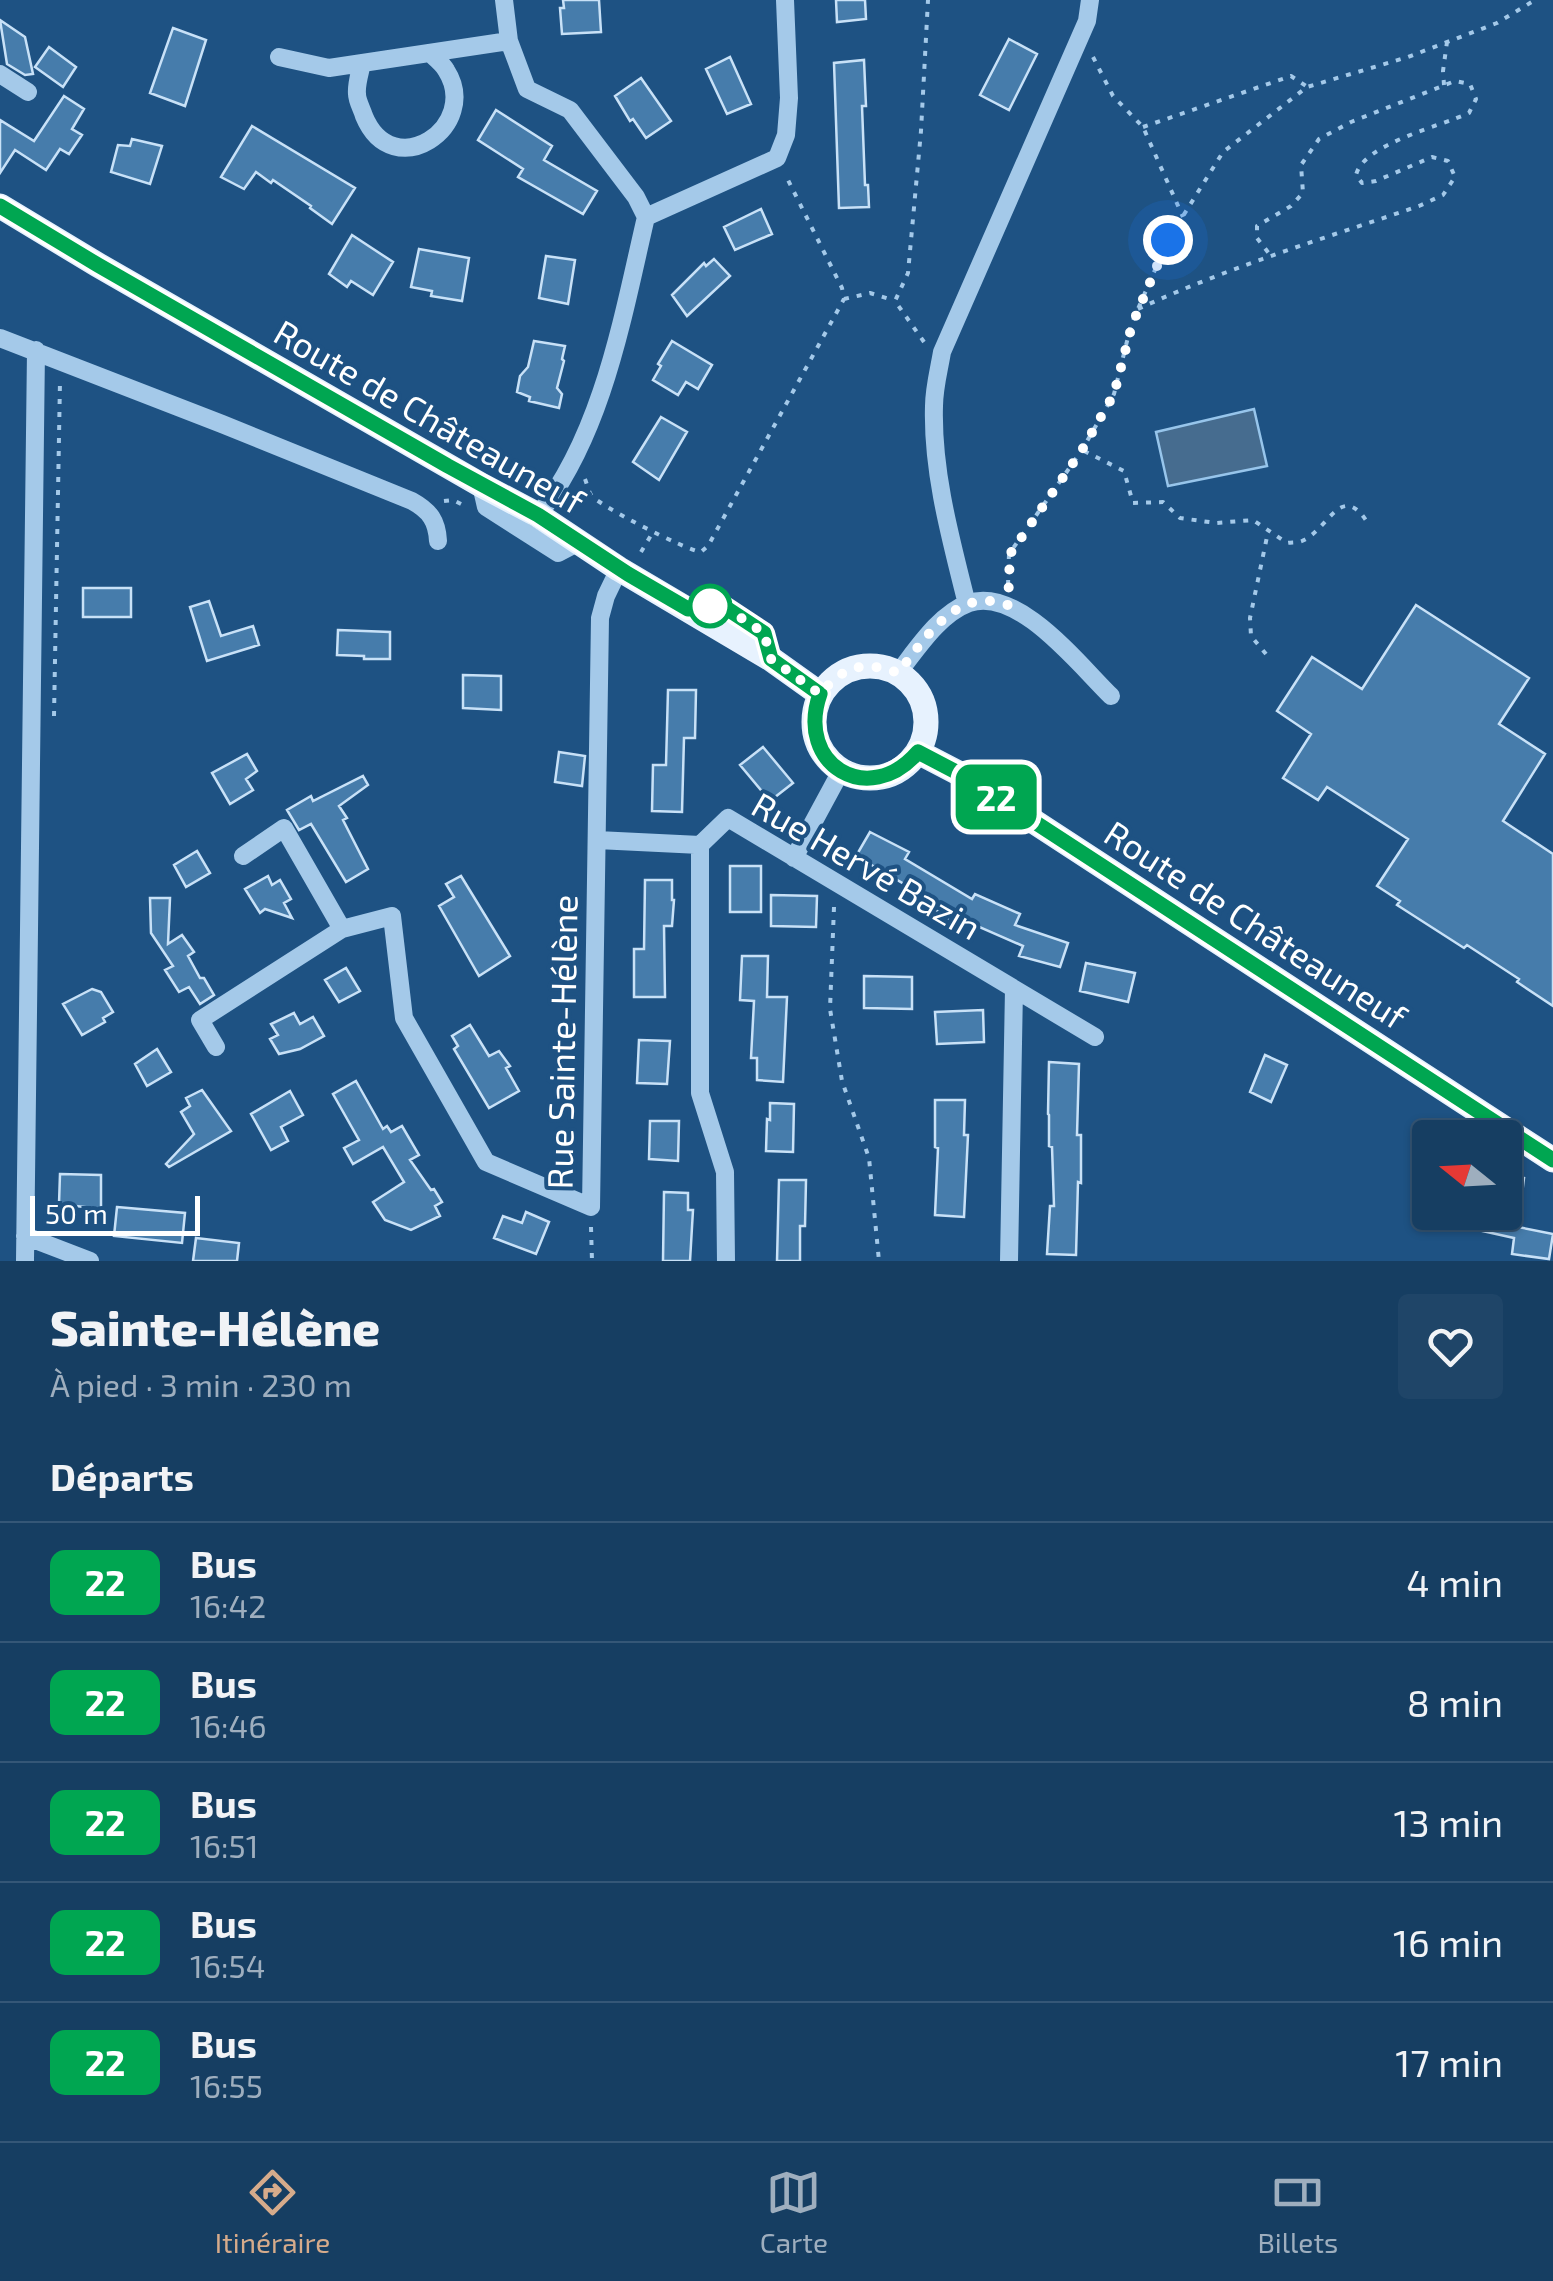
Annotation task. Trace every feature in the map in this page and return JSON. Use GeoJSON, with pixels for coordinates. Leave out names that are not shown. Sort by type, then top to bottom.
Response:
{"type":"FeatureCollection","features":[{"type":"Feature","properties":{"kind":"main road","name":"Route de Châteauneuf"},"geometry":{"type":"LineString","coordinates":[[0,206],[483,496],[538,515],[579,542],[628,565],[688,609],[820,694]]}},
{"type":"Feature","properties":{"kind":"main road"},"geometry":{"type":"LineString","coordinates":[[881,666],[898,673],[912,684],[922,700],[925,735],[918,752],[892,774],[858,778],[841,771],[818,746],[813,728],[820,694],[846,670],[881,666]]}},
{"type":"Feature","properties":{"kind":"main road","name":"Route de Châteauneuf"},"geometry":{"type":"LineString","coordinates":[[918,752],[964,776],[1553,1160]]}},
{"type":"Feature","properties":{"kind":"street"},"geometry":{"type":"LineString","coordinates":[[504,0],[510,41],[527,89],[570,110],[646,216],[614,356],[576,455],[538,515]]}},
{"type":"Feature","properties":{"kind":"street"},"geometry":{"type":"LineString","coordinates":[[646,216],[777,158],[786,135],[789,98],[785,0]]}},
{"type":"Feature","properties":{"kind":"street"},"geometry":{"type":"LineString","coordinates":[[967,604],[936,456],[934,404],[942,352],[1087,22],[1090,0]]}},
{"type":"Feature","properties":{"kind":"street"},"geometry":{"type":"LineString","coordinates":[[279,57],[329,68],[510,41]]}},
{"type":"Feature","properties":{"kind":"street"},"geometry":{"type":"LineString","coordinates":[[362,63],[356,96],[370,130],[386,144],[408,148],[424,144],[445,128],[454,107],[454,88],[446,69],[430,53]]}},
{"type":"Feature","properties":{"kind":"street"},"geometry":{"type":"LineString","coordinates":[[0,74],[28,92]]}},
{"type":"Feature","properties":{"kind":"street"},"geometry":{"type":"LineString","coordinates":[[0,338],[423,507],[436,522],[438,541]]}},
{"type":"Feature","properties":{"kind":"street"},"geometry":{"type":"LineString","coordinates":[[25,1261],[36,350]]}},
{"type":"Feature","properties":{"kind":"street"},"geometry":{"type":"LineString","coordinates":[[483,496],[558,552],[579,542]]}},
{"type":"Feature","properties":{"kind":"street","name":"Rue Sainte-Hélène"},"geometry":{"type":"LineString","coordinates":[[216,1047],[200,1020],[342,929],[392,916],[404,1018],[486,1162],[591,1207],[600,618],[606,596],[628,565]]}},
{"type":"Feature","properties":{"kind":"street"},"geometry":{"type":"LineString","coordinates":[[898,673],[934,629],[967,604],[985,600],[1008,605],[1036,622],[1110,696]]}},
{"type":"Feature","properties":{"kind":"street"},"geometry":{"type":"LineString","coordinates":[[794,858],[841,771]]}},
{"type":"Feature","properties":{"kind":"street","name":"Rue Hervé Bazin"},"geometry":{"type":"LineString","coordinates":[[598,840],[700,846],[728,818],[1095,1038]]}},
{"type":"Feature","properties":{"kind":"street"},"geometry":{"type":"LineString","coordinates":[[244,856],[284,828],[342,929]]}},
{"type":"Feature","properties":{"kind":"street"},"geometry":{"type":"LineString","coordinates":[[700,846],[700,1093],[725,1172],[726,1261]]}},
{"type":"Feature","properties":{"kind":"street"},"geometry":{"type":"LineString","coordinates":[[1009,1261],[1014,989]]}},
{"type":"Feature","properties":{"kind":"street"},"geometry":{"type":"LineString","coordinates":[[25,1236],[90,1261]]}},
{"type":"Feature","properties":{"kind":"path"},"geometry":{"type":"LineString","coordinates":[[895,300],[908,273],[928,0]]}},
{"type":"Feature","properties":{"kind":"path"},"geometry":{"type":"LineString","coordinates":[[1008,605],[1010,554],[1082,450],[1114,394],[1132,325],[1168,240],[1224,152],[1307,87],[1408,57],[1497,23],[1535,0]]}},
{"type":"Feature","properties":{"kind":"path"},"geometry":{"type":"LineString","coordinates":[[1081,35],[1113,96],[1143,127],[1183,217]]}},
{"type":"Feature","properties":{"kind":"path"},"geometry":{"type":"LineString","coordinates":[[1444,86],[1447,42]]}},
{"type":"Feature","properties":{"kind":"path"},"geometry":{"type":"LineString","coordinates":[[1143,127],[1291,76],[1307,87]]}},
{"type":"Feature","properties":{"kind":"path"},"geometry":{"type":"LineString","coordinates":[[1138,309],[1180,290],[1443,195],[1455,176],[1448,160],[1432,158],[1362,184],[1356,175],[1358,165],[1377,150],[1470,113],[1476,99],[1470,84],[1455,81],[1351,122],[1320,139],[1302,165],[1303,193],[1292,206],[1257,226],[1257,238],[1271,256]]}},
{"type":"Feature","properties":{"kind":"path"},"geometry":{"type":"LineString","coordinates":[[576,455],[592,497],[693,551],[701,552],[708,546],[844,299],[777,158]]}},
{"type":"Feature","properties":{"kind":"path"},"geometry":{"type":"LineString","coordinates":[[844,299],[870,294],[895,300],[928,348],[942,352]]}},
{"type":"Feature","properties":{"kind":"path"},"geometry":{"type":"LineString","coordinates":[[1082,450],[1124,471],[1133,503],[1163,502],[1180,518],[1216,523],[1253,520],[1287,543],[1304,540],[1342,507],[1360,510],[1369,525]]}},
{"type":"Feature","properties":{"kind":"path"},"geometry":{"type":"LineString","coordinates":[[423,507],[428,500],[453,500],[464,506],[483,496]]}},
{"type":"Feature","properties":{"kind":"path"},"geometry":{"type":"LineString","coordinates":[[628,565],[653,532]]}},
{"type":"Feature","properties":{"kind":"path"},"geometry":{"type":"LineString","coordinates":[[1266,654],[1250,636],[1250,618],[1268,532]]}},
{"type":"Feature","properties":{"kind":"path"},"geometry":{"type":"LineString","coordinates":[[835,882],[830,1009],[842,1081],[869,1158],[879,1261]]}},
{"type":"Feature","properties":{"kind":"path"},"geometry":{"type":"LineString","coordinates":[[591,1207],[592,1261]]}},
{"type":"Feature","properties":{"kind":"water"},"geometry":{"type":"Polygon","coordinates":[[[1254,409],[1267,466],[1168,486],[1156,432],[1254,409]]]}},
{"type":"Feature","properties":{"kind":"building"},"geometry":{"type":"Polygon","coordinates":[[[563,0],[599,0],[601,32],[562,34],[563,0]]]}},
{"type":"Feature","properties":{"kind":"building"},"geometry":{"type":"Polygon","coordinates":[[[836,0],[865,0],[866,19],[837,22],[836,0]]]}},
{"type":"Feature","properties":{"kind":"building"},"geometry":{"type":"Polygon","coordinates":[[[0,20],[25,37],[33,74],[25,75],[7,64],[0,20]]]}},
{"type":"Feature","properties":{"kind":"building"},"geometry":{"type":"Polygon","coordinates":[[[173,28],[206,40],[185,106],[150,93],[173,28]]]}},
{"type":"Feature","properties":{"kind":"building"},"geometry":{"type":"Polygon","coordinates":[[[1009,39],[1037,54],[1009,110],[980,95],[1009,39]]]}},
{"type":"Feature","properties":{"kind":"building"},"geometry":{"type":"Polygon","coordinates":[[[49,47],[76,67],[63,87],[35,67],[49,47]]]}},
{"type":"Feature","properties":{"kind":"building"},"geometry":{"type":"Polygon","coordinates":[[[730,57],[751,104],[727,114],[706,69],[730,57]]]}},
{"type":"Feature","properties":{"kind":"building"},"geometry":{"type":"Polygon","coordinates":[[[864,60],[866,106],[862,106],[869,207],[839,208],[834,63],[864,60]]]}},
{"type":"Feature","properties":{"kind":"building"},"geometry":{"type":"Polygon","coordinates":[[[641,78],[671,121],[646,138],[615,96],[641,78]]]}},
{"type":"Feature","properties":{"kind":"building"},"geometry":{"type":"Polygon","coordinates":[[[64,96],[84,109],[72,129],[82,135],[69,154],[60,149],[46,170],[15,150],[0,173],[0,120],[34,141],[64,96]]]}},
{"type":"Feature","properties":{"kind":"building"},"geometry":{"type":"Polygon","coordinates":[[[496,110],[552,146],[544,160],[597,191],[583,214],[518,177],[523,169],[478,140],[496,110]]]}},
{"type":"Feature","properties":{"kind":"building"},"geometry":{"type":"Polygon","coordinates":[[[252,126],[355,188],[332,224],[256,172],[244,189],[221,177],[252,126]]]}},
{"type":"Feature","properties":{"kind":"building"},"geometry":{"type":"Polygon","coordinates":[[[132,139],[162,146],[150,184],[111,172],[118,145],[130,146],[132,139]]]}},
{"type":"Feature","properties":{"kind":"building"},"geometry":{"type":"Polygon","coordinates":[[[761,209],[772,234],[735,250],[724,227],[761,209]]]}},
{"type":"Feature","properties":{"kind":"building"},"geometry":{"type":"Polygon","coordinates":[[[352,235],[393,262],[373,295],[351,281],[347,287],[329,274],[352,235]]]}},
{"type":"Feature","properties":{"kind":"building"},"geometry":{"type":"Polygon","coordinates":[[[419,249],[469,258],[462,301],[431,296],[432,291],[411,287],[419,249]]]}},
{"type":"Feature","properties":{"kind":"building"},"geometry":{"type":"Polygon","coordinates":[[[546,256],[575,260],[568,304],[539,298],[546,256]]]}},
{"type":"Feature","properties":{"kind":"building"},"geometry":{"type":"Polygon","coordinates":[[[714,259],[730,276],[687,316],[672,295],[704,263],[706,266],[714,259]]]}},
{"type":"Feature","properties":{"kind":"building"},"geometry":{"type":"Polygon","coordinates":[[[534,341],[565,346],[557,388],[562,394],[559,408],[529,401],[530,397],[517,392],[534,341]]]}},
{"type":"Feature","properties":{"kind":"building"},"geometry":{"type":"Polygon","coordinates":[[[672,341],[712,365],[698,389],[686,382],[678,395],[653,380],[672,341]]]}},
{"type":"Feature","properties":{"kind":"building"},"geometry":{"type":"Polygon","coordinates":[[[661,417],[687,432],[659,480],[633,462],[661,417]]]}},
{"type":"Feature","properties":{"kind":"building"},"geometry":{"type":"Polygon","coordinates":[[[83,588],[131,588],[131,617],[83,617],[83,588]]]}},
{"type":"Feature","properties":{"kind":"building"},"geometry":{"type":"Polygon","coordinates":[[[209,601],[221,636],[253,626],[259,645],[207,661],[190,607],[209,601]]]}},
{"type":"Feature","properties":{"kind":"building"},"geometry":{"type":"Polygon","coordinates":[[[1416,605],[1529,678],[1499,724],[1545,754],[1503,821],[1553,854],[1553,1006],[1467,945],[1464,948],[1397,905],[1400,901],[1377,886],[1408,839],[1327,787],[1318,800],[1283,778],[1311,734],[1277,711],[1312,657],[1362,689],[1416,605]]]}},
{"type":"Feature","properties":{"kind":"building"},"geometry":{"type":"Polygon","coordinates":[[[338,630],[390,632],[390,659],[337,655],[338,630]]]}},
{"type":"Feature","properties":{"kind":"building"},"geometry":{"type":"Polygon","coordinates":[[[463,675],[501,676],[501,710],[463,708],[463,675]]]}},
{"type":"Feature","properties":{"kind":"building"},"geometry":{"type":"Polygon","coordinates":[[[668,690],[696,690],[695,738],[684,738],[682,812],[652,811],[653,765],[666,765],[668,690]]]}},
{"type":"Feature","properties":{"kind":"building"},"geometry":{"type":"Polygon","coordinates":[[[763,747],[793,783],[770,801],[740,765],[763,747]]]}},
{"type":"Feature","properties":{"kind":"building"},"geometry":{"type":"Polygon","coordinates":[[[559,752],[585,756],[582,786],[555,782],[559,752]]]}},
{"type":"Feature","properties":{"kind":"building"},"geometry":{"type":"Polygon","coordinates":[[[247,754],[257,771],[246,779],[253,790],[230,804],[212,773],[247,754]]]}},
{"type":"Feature","properties":{"kind":"building"},"geometry":{"type":"Polygon","coordinates":[[[363,776],[368,785],[339,806],[368,869],[346,882],[311,824],[299,830],[287,810],[363,776]]]}},
{"type":"Feature","properties":{"kind":"building"},"geometry":{"type":"Polygon","coordinates":[[[870,832],[909,852],[905,859],[972,899],[975,894],[1020,914],[1015,925],[1068,943],[1060,967],[1019,956],[1023,946],[950,914],[948,918],[913,896],[916,891],[856,856],[870,832]]]}},
{"type":"Feature","properties":{"kind":"building"},"geometry":{"type":"Polygon","coordinates":[[[197,851],[210,873],[186,887],[174,865],[197,851]]]}},
{"type":"Feature","properties":{"kind":"building"},"geometry":{"type":"Polygon","coordinates":[[[730,866],[761,866],[761,912],[730,912],[730,866]]]}},
{"type":"Feature","properties":{"kind":"building"},"geometry":{"type":"Polygon","coordinates":[[[268,876],[272,885],[280,880],[291,899],[284,903],[292,918],[265,909],[260,913],[245,889],[268,876]]]}},
{"type":"Feature","properties":{"kind":"building"},"geometry":{"type":"Polygon","coordinates":[[[461,876],[510,956],[479,976],[439,906],[454,897],[446,884],[461,876]]]}},
{"type":"Feature","properties":{"kind":"building"},"geometry":{"type":"Polygon","coordinates":[[[645,880],[672,880],[672,926],[664,926],[665,997],[634,997],[634,949],[644,949],[645,880]]]}},
{"type":"Feature","properties":{"kind":"building"},"geometry":{"type":"Polygon","coordinates":[[[771,895],[817,896],[816,927],[771,926],[771,895]]]}},
{"type":"Feature","properties":{"kind":"building"},"geometry":{"type":"Polygon","coordinates":[[[150,898],[170,898],[168,944],[182,935],[194,952],[188,956],[214,995],[200,1004],[189,987],[179,992],[165,970],[173,966],[151,933],[150,898]]]}},
{"type":"Feature","properties":{"kind":"building"},"geometry":{"type":"Polygon","coordinates":[[[742,956],[768,956],[767,997],[787,997],[783,1082],[757,1080],[757,1058],[751,1058],[754,1001],[740,1000],[742,956]]]}},
{"type":"Feature","properties":{"kind":"building"},"geometry":{"type":"Polygon","coordinates":[[[1086,963],[1135,973],[1128,1002],[1080,991],[1086,963]]]}},
{"type":"Feature","properties":{"kind":"building"},"geometry":{"type":"Polygon","coordinates":[[[346,968],[360,991],[339,1002],[325,980],[346,968]]]}},
{"type":"Feature","properties":{"kind":"building"},"geometry":{"type":"Polygon","coordinates":[[[864,976],[912,977],[912,1009],[864,1008],[864,976]]]}},
{"type":"Feature","properties":{"kind":"building"},"geometry":{"type":"Polygon","coordinates":[[[92,989],[101,992],[113,1012],[103,1018],[105,1022],[82,1035],[63,1004],[92,989]]]}},
{"type":"Feature","properties":{"kind":"building"},"geometry":{"type":"Polygon","coordinates":[[[983,1010],[984,1042],[937,1044],[935,1012],[983,1010]]]}},
{"type":"Feature","properties":{"kind":"building"},"geometry":{"type":"Polygon","coordinates":[[[294,1013],[300,1024],[313,1017],[324,1036],[300,1049],[279,1054],[270,1039],[278,1035],[271,1024],[294,1013]]]}},
{"type":"Feature","properties":{"kind":"building"},"geometry":{"type":"Polygon","coordinates":[[[470,1025],[489,1056],[499,1051],[510,1066],[506,1068],[519,1091],[489,1108],[454,1049],[458,1046],[452,1036],[470,1025]]]}},
{"type":"Feature","properties":{"kind":"building"},"geometry":{"type":"Polygon","coordinates":[[[639,1040],[670,1041],[667,1084],[637,1083],[639,1040]]]}},
{"type":"Feature","properties":{"kind":"building"},"geometry":{"type":"Polygon","coordinates":[[[157,1049],[171,1072],[147,1086],[135,1064],[157,1049]]]}},
{"type":"Feature","properties":{"kind":"building"},"geometry":{"type":"Polygon","coordinates":[[[1265,1055],[1287,1065],[1271,1102],[1250,1092],[1265,1055]]]}},
{"type":"Feature","properties":{"kind":"building"},"geometry":{"type":"Polygon","coordinates":[[[1049,1062],[1079,1064],[1077,1135],[1081,1135],[1081,1183],[1078,1182],[1076,1255],[1047,1254],[1050,1206],[1054,1206],[1049,1062]]]}},
{"type":"Feature","properties":{"kind":"building"},"geometry":{"type":"Polygon","coordinates":[[[356,1081],[383,1129],[387,1126],[391,1132],[402,1126],[419,1155],[410,1160],[442,1202],[435,1206],[440,1216],[411,1230],[385,1220],[373,1202],[404,1182],[383,1147],[353,1164],[344,1148],[359,1140],[333,1094],[356,1081]]]}},
{"type":"Feature","properties":{"kind":"building"},"geometry":{"type":"Polygon","coordinates":[[[202,1090],[231,1131],[169,1167],[166,1164],[194,1134],[181,1112],[190,1106],[186,1098],[202,1090]]]}},
{"type":"Feature","properties":{"kind":"building"},"geometry":{"type":"Polygon","coordinates":[[[290,1091],[303,1115],[281,1127],[288,1141],[271,1150],[251,1114],[290,1091]]]}},
{"type":"Feature","properties":{"kind":"building"},"geometry":{"type":"Polygon","coordinates":[[[935,1100],[965,1100],[964,1135],[968,1135],[964,1217],[935,1215],[935,1100]]]}},
{"type":"Feature","properties":{"kind":"building"},"geometry":{"type":"Polygon","coordinates":[[[770,1103],[794,1104],[793,1152],[766,1151],[770,1103]]]}},
{"type":"Feature","properties":{"kind":"building"},"geometry":{"type":"Polygon","coordinates":[[[650,1121],[679,1121],[678,1161],[649,1159],[650,1121]]]}},
{"type":"Feature","properties":{"kind":"building"},"geometry":{"type":"Polygon","coordinates":[[[60,1174],[101,1175],[101,1209],[59,1204],[60,1174]]]}},
{"type":"Feature","properties":{"kind":"building"},"geometry":{"type":"Polygon","coordinates":[[[779,1180],[806,1180],[800,1261],[777,1261],[779,1180]]]}},
{"type":"Feature","properties":{"kind":"building"},"geometry":{"type":"Polygon","coordinates":[[[664,1192],[688,1193],[688,1210],[693,1210],[690,1261],[663,1261],[664,1192]]]}},
{"type":"Feature","properties":{"kind":"building"},"geometry":{"type":"Polygon","coordinates":[[[117,1207],[185,1213],[182,1243],[114,1236],[117,1207]]]}},
{"type":"Feature","properties":{"kind":"building"},"geometry":{"type":"Polygon","coordinates":[[[526,1212],[549,1222],[536,1254],[494,1238],[503,1216],[522,1223],[526,1212]]]}},
{"type":"Feature","properties":{"kind":"building"},"geometry":{"type":"Polygon","coordinates":[[[1522,1228],[1553,1234],[1549,1259],[1512,1254],[1514,1238],[1478,1230],[1522,1228]]]}},
{"type":"Feature","properties":{"kind":"building"},"geometry":{"type":"Polygon","coordinates":[[[196,1238],[239,1243],[237,1261],[193,1261],[196,1238]]]}},
{"type":"Feature","properties":{"kind":"bus line","name":"22"},"geometry":{"type":"LineString","coordinates":[[0,206],[538,515],[688,609],[720,604],[764,633],[771,659],[820,694],[813,728],[818,746],[841,771],[858,778],[892,774],[918,752],[964,776],[1553,1160]]}},
{"type":"Feature","properties":{"kind":"route"},"geometry":{"type":"LineString","coordinates":[[710,606],[720,604],[764,633],[771,659],[820,694],[846,670],[881,666],[898,673],[934,629],[967,604],[985,600],[1008,605],[1010,554],[1082,450],[1114,394],[1132,325],[1168,240]]}}]}
